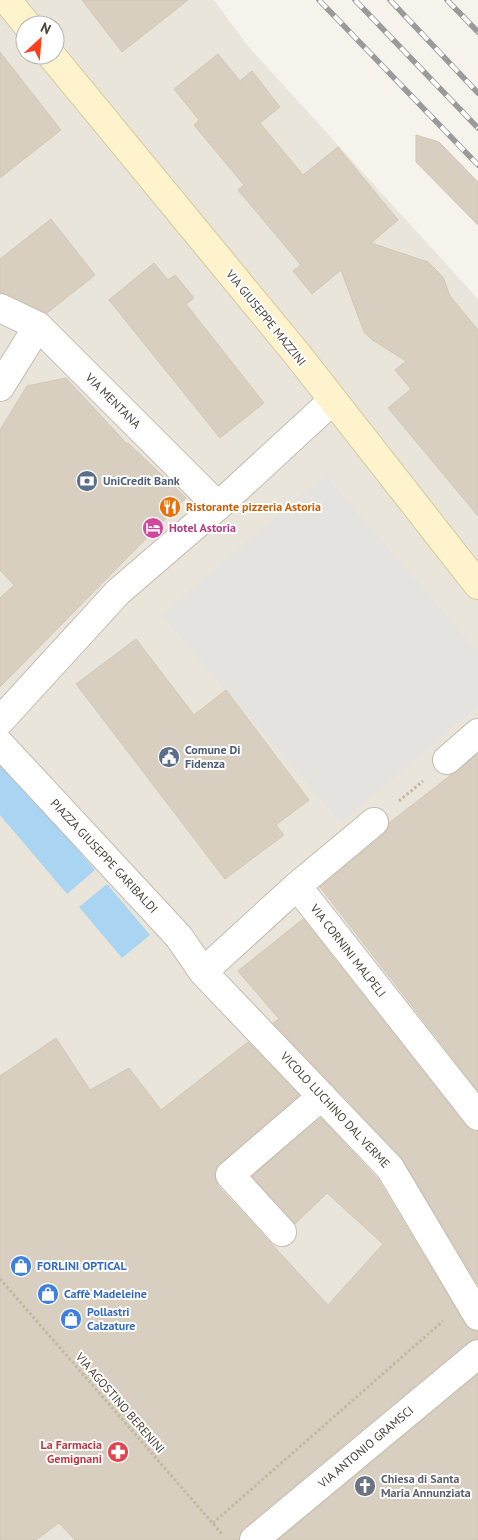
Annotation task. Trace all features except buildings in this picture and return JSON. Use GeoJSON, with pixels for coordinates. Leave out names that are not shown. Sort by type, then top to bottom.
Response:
{"type":"FeatureCollection","features":[{"type":"Feature","properties":{"kind":"street"},"geometry":{"type":"LineString","coordinates":[[7,0],[19,15]]}},
{"type":"Feature","properties":{"kind":"street","name":"VIA GIUSEPPE MAZZINI"},"geometry":{"type":"LineString","coordinates":[[58,65],[297,354],[478,586]]}},
{"type":"Feature","properties":{"kind":"street","name":"VIA MENTANA"},"geometry":{"type":"LineString","coordinates":[[0,308],[38,326],[218,506]]}},
{"type":"Feature","properties":{"kind":"street"},"geometry":{"type":"LineString","coordinates":[[0,387],[38,326]]}},
{"type":"Feature","properties":{"kind":"street"},"geometry":{"type":"LineString","coordinates":[[0,721],[118,592],[218,506],[332,401]]}},
{"type":"Feature","properties":{"kind":"street"},"geometry":{"type":"LineString","coordinates":[[447,760],[478,733]]}},
{"type":"Feature","properties":{"kind":"street","name":"PIAZZA GIUSEPPE GARIBALDI"},"geometry":{"type":"LineString","coordinates":[[0,744],[179,937],[203,972]]}},
{"type":"Feature","properties":{"kind":"street"},"geometry":{"type":"LineString","coordinates":[[203,972],[297,886],[374,822]]}},
{"type":"Feature","properties":{"kind":"street","name":"VIA CORNINI MALPELI"},"geometry":{"type":"LineString","coordinates":[[297,886],[478,1116]]}},
{"type":"Feature","properties":{"kind":"street","name":"VICOLO LUCHINO DAL VERME"},"geometry":{"type":"LineString","coordinates":[[203,972],[390,1168],[478,1316]]}},
{"type":"Feature","properties":{"kind":"street"},"geometry":{"type":"LineString","coordinates":[[282,1232],[230,1175],[322,1096]]}},
{"type":"Feature","properties":{"kind":"street","name":"VIA ANTONIO GRAMSCI"},"geometry":{"type":"LineString","coordinates":[[254,1540],[478,1354]]}},
{"type":"Feature","properties":{"kind":"path"},"geometry":{"type":"LineString","coordinates":[[374,822],[447,760]]}},
{"type":"Feature","properties":{"kind":"path","name":"VIA AGOSTINO BERENINI"},"geometry":{"type":"LineString","coordinates":[[0,1278],[227,1540]]}},
{"type":"Feature","properties":{"kind":"path"},"geometry":{"type":"LineString","coordinates":[[213,1523],[450,1314]]}},
{"type":"Feature","properties":{"kind":"shaded area"},"geometry":{"type":"Polygon","coordinates":[[[0,0],[214,0],[247,45],[478,299],[478,1540],[0,1540],[0,0]]]}},
{"type":"Feature","properties":{"kind":"shaded area"},"geometry":{"type":"Polygon","coordinates":[[[325,475],[478,652],[478,706],[341,823],[161,615],[325,475]]]}},
{"type":"Feature","properties":{"kind":"water"},"geometry":{"type":"Polygon","coordinates":[[[0,759],[95,870],[67,894],[0,815],[0,759]]]}},
{"type":"Feature","properties":{"kind":"water"},"geometry":{"type":"Polygon","coordinates":[[[107,884],[150,935],[122,958],[79,907],[107,884]]]}},
{"type":"Feature","properties":{"kind":"railway"},"geometry":{"type":"LineString","coordinates":[[319,0],[478,165]]}},
{"type":"Feature","properties":{"kind":"railway"},"geometry":{"type":"LineString","coordinates":[[355,0],[478,128]]}},
{"type":"Feature","properties":{"kind":"railway"},"geometry":{"type":"LineString","coordinates":[[390,0],[478,93]]}},
{"type":"Feature","properties":{"kind":"railway"},"geometry":{"type":"LineString","coordinates":[[447,0],[478,32]]}},
{"type":"Feature","properties":{"kind":"place","name":"UniCredit Bank"},"geometry":{"type":"Point","coordinates":[87,481]}},
{"type":"Feature","properties":{"kind":"place","name":"Ristorante pizzeria Astoria"},"geometry":{"type":"Point","coordinates":[170,507]}},
{"type":"Feature","properties":{"kind":"place","name":"Hotel Astoria"},"geometry":{"type":"Point","coordinates":[153,528]}},
{"type":"Feature","properties":{"kind":"place","name":"Comune Di Fidenza"},"geometry":{"type":"Point","coordinates":[169,757]}},
{"type":"Feature","properties":{"kind":"place","name":"FORLINI OPTICAL"},"geometry":{"type":"Point","coordinates":[21,1266]}},
{"type":"Feature","properties":{"kind":"place","name":"Caffè Madeleine"},"geometry":{"type":"Point","coordinates":[48,1294]}},
{"type":"Feature","properties":{"kind":"place","name":"Pollastri Calzature"},"geometry":{"type":"Point","coordinates":[71,1319]}},
{"type":"Feature","properties":{"kind":"place","name":"La Farmacia Gemignani"},"geometry":{"type":"Point","coordinates":[118,1452]}},
{"type":"Feature","properties":{"kind":"place","name":"Chiesa di Santa Maria Annunziata"},"geometry":{"type":"Point","coordinates":[365,1486]}}]}
